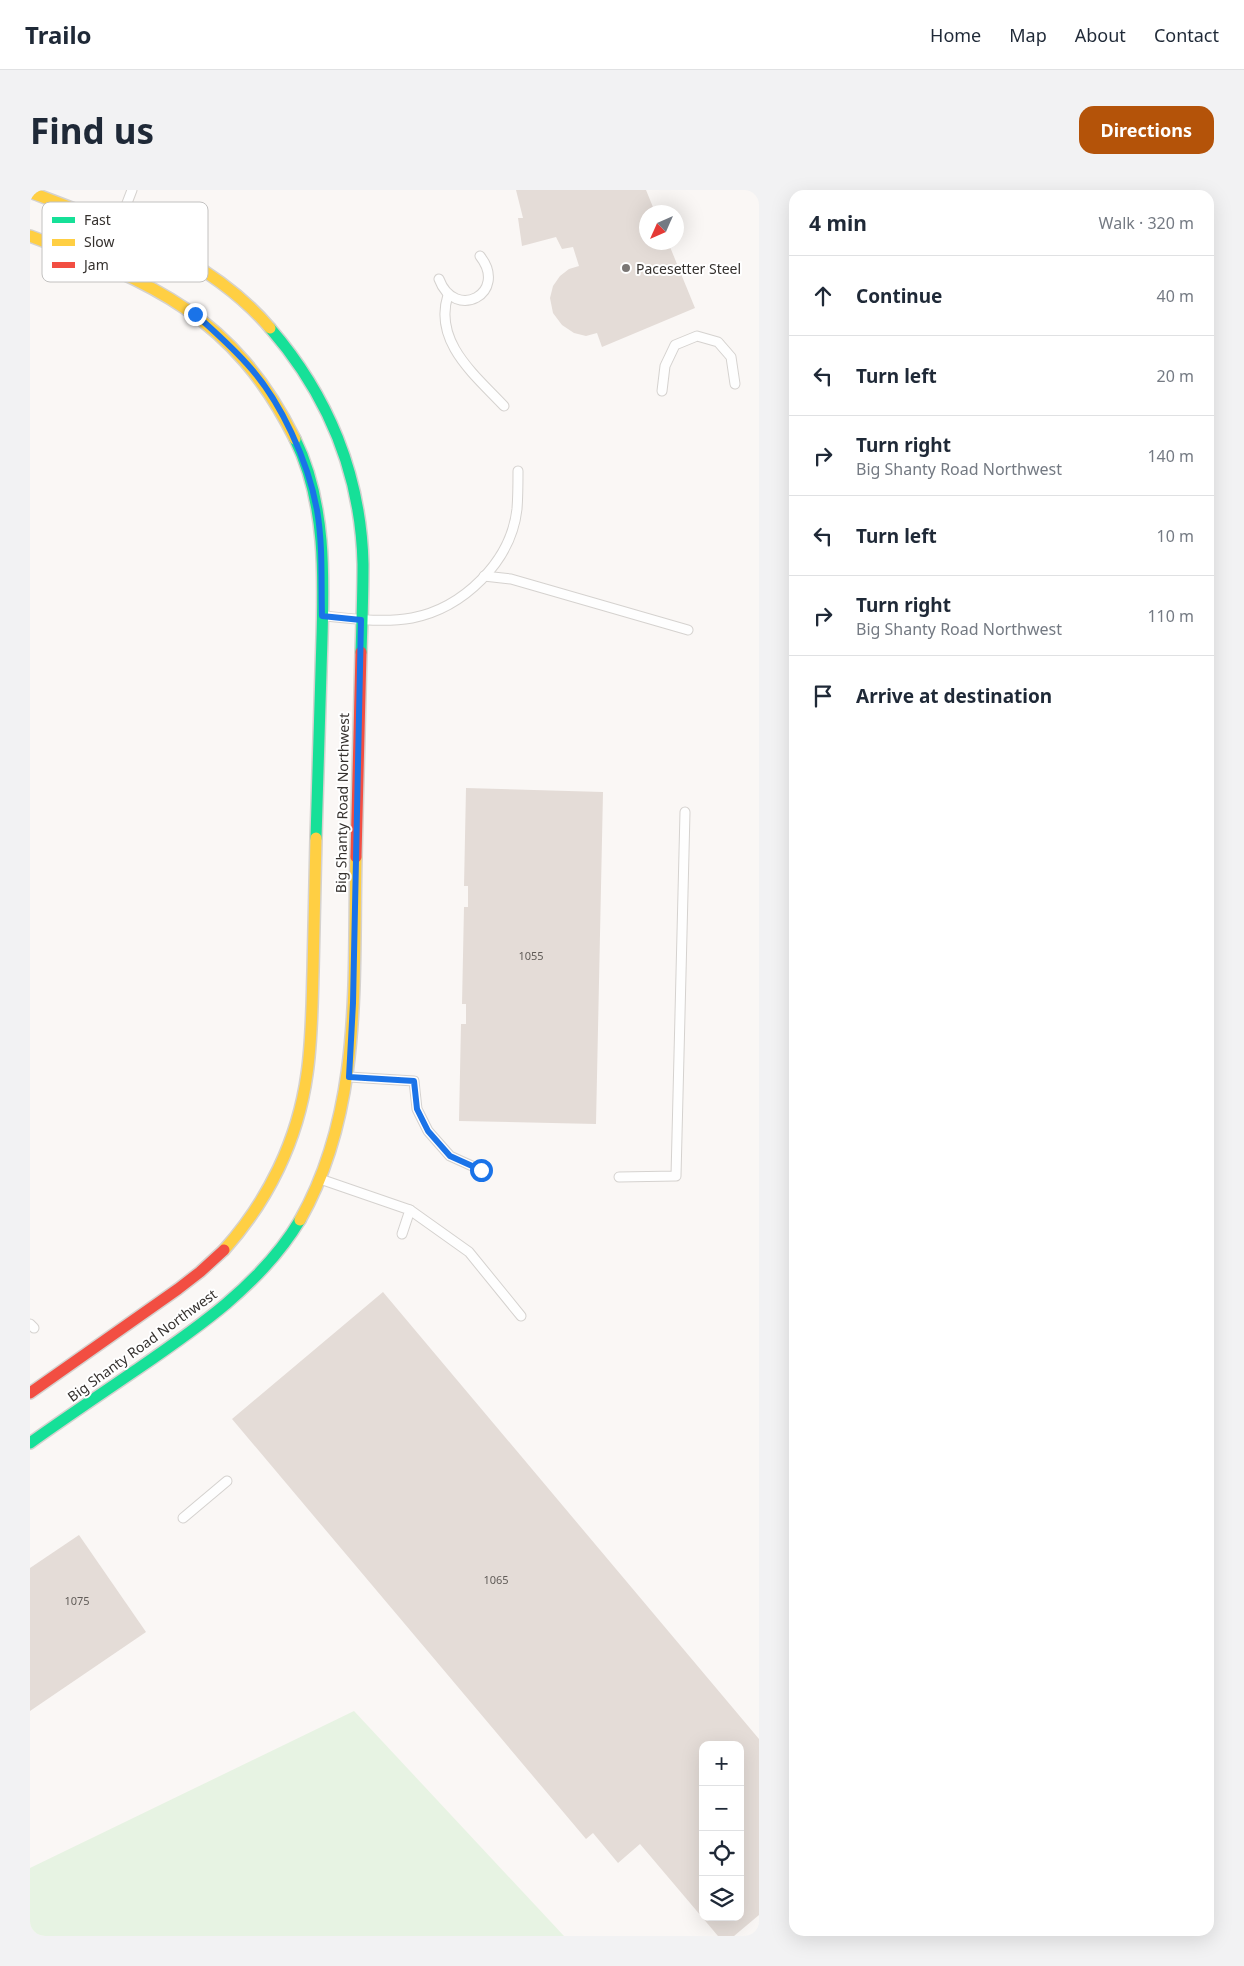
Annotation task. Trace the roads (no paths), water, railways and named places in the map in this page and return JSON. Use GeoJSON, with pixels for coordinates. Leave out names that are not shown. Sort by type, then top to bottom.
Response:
{"type":"FeatureCollection","features":[{"type":"Feature","properties":{"kind":"street","name":"Big Shanty Road Northwest"},"geometry":{"type":"LineString","coordinates":[[30,192],[55,202]]}},
{"type":"Feature","properties":{"kind":"street","name":"Big Shanty Road Northwest"},"geometry":{"type":"LineString","coordinates":[[30,236],[42,241]]}},
{"type":"Feature","properties":{"kind":"street","name":"Big Shanty Road Northwest"},"geometry":{"type":"LineString","coordinates":[[30,1443],[176,1342],[241,1291],[270,1259],[292,1231],[310,1201],[328,1162],[338,1128],[349,1077],[353,1003],[363,564],[360,525],[354,490],[345,456],[328,414],[309,379],[287,347],[258,314],[226,285],[208,273]]}},
{"type":"Feature","properties":{"kind":"street","name":"Big Shanty Road Northwest"},"geometry":{"type":"LineString","coordinates":[[30,1392],[193,1279],[220,1254],[248,1222],[267,1192],[286,1152],[298,1115],[307,1077],[311,1034],[322,616],[321,548],[317,510],[307,471],[287,424],[273,399],[249,365],[195,314],[163,293],[141,282]]}},
{"type":"Feature","properties":{"kind":"lane"},"geometry":{"type":"LineString","coordinates":[[127,202],[132,190]]}},
{"type":"Feature","properties":{"kind":"lane"},"geometry":{"type":"LineString","coordinates":[[439,279],[442,288],[448,295],[458,300],[470,300],[480,295],[487,287],[489,275],[487,265],[480,256]]}},
{"type":"Feature","properties":{"kind":"lane"},"geometry":{"type":"LineString","coordinates":[[448,295],[444,308],[445,326],[450,343],[504,406]]}},
{"type":"Feature","properties":{"kind":"lane"},"geometry":{"type":"LineString","coordinates":[[662,392],[664,366],[675,345],[697,336],[718,342],[732,357],[735,384]]}},
{"type":"Feature","properties":{"kind":"lane"},"geometry":{"type":"LineString","coordinates":[[322,616],[361,620],[394,620],[428,614],[457,601],[484,576],[504,550],[517,510],[518,471]]}},
{"type":"Feature","properties":{"kind":"lane"},"geometry":{"type":"LineString","coordinates":[[484,576],[511,579],[688,630]]}},
{"type":"Feature","properties":{"kind":"lane"},"geometry":{"type":"LineString","coordinates":[[619,1177],[676,1176],[685,812]]}},
{"type":"Feature","properties":{"kind":"lane"},"geometry":{"type":"LineString","coordinates":[[349,1077],[414,1081],[417,1109],[428,1131],[450,1156],[481,1170]]}},
{"type":"Feature","properties":{"kind":"lane"},"geometry":{"type":"LineString","coordinates":[[320,1179],[410,1210],[469,1252],[521,1316]]}},
{"type":"Feature","properties":{"kind":"lane"},"geometry":{"type":"LineString","coordinates":[[402,1234],[410,1210]]}},
{"type":"Feature","properties":{"kind":"lane"},"geometry":{"type":"LineString","coordinates":[[183,1518],[228,1481]]}},
{"type":"Feature","properties":{"kind":"place","name":"Pacesetter Steel"},"geometry":{"type":"Point","coordinates":[626,268]}}]}
